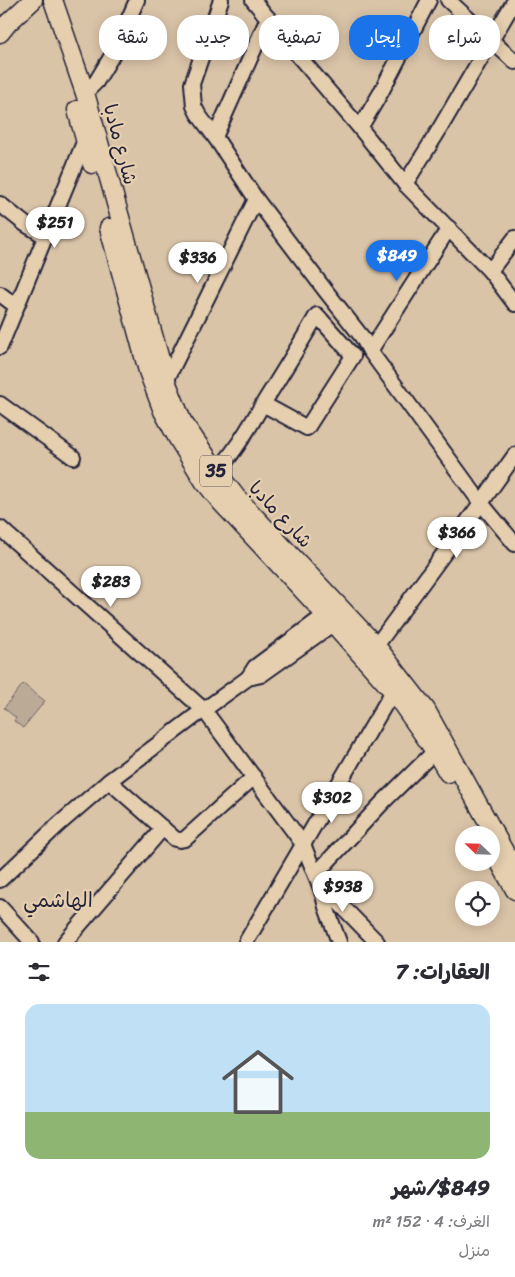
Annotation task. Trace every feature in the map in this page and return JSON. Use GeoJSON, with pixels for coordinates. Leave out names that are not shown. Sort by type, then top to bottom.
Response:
{"type":"FeatureCollection","features":[{"type":"Feature","properties":{"kind":"main road"},"geometry":{"type":"LineString","coordinates":[[0,32],[33,0]]}},
{"type":"Feature","properties":{"kind":"main road","name":"شارع مادبا"},"geometry":{"type":"LineString","coordinates":[[40,0],[65,68],[148,371],[163,411],[177,438],[211,476]]}},
{"type":"Feature","properties":{"kind":"main road","name":"شارع مادبا"},"geometry":{"type":"LineString","coordinates":[[53,0],[85,93],[166,381],[182,421],[211,476],[221,502],[336,615],[376,646],[426,710],[515,871]]}},
{"type":"Feature","properties":{"kind":"main road","name":"شارع مادبا"},"geometry":{"type":"LineString","coordinates":[[336,615],[435,751],[479,826]]}},
{"type":"Feature","properties":{"kind":"main road"},"geometry":{"type":"LineString","coordinates":[[500,863],[515,890]]}},
{"type":"Feature","properties":{"kind":"street"},"geometry":{"type":"LineString","coordinates":[[85,93],[96,82],[113,54],[137,0]]}},
{"type":"Feature","properties":{"kind":"street"},"geometry":{"type":"LineString","coordinates":[[221,0],[192,84],[194,106],[198,114],[256,198],[362,337],[370,351],[481,502],[515,544]]}},
{"type":"Feature","properties":{"kind":"street"},"geometry":{"type":"LineString","coordinates":[[253,0],[266,15]]}},
{"type":"Feature","properties":{"kind":"street"},"geometry":{"type":"LineString","coordinates":[[360,128],[429,0]]}},
{"type":"Feature","properties":{"kind":"street"},"geometry":{"type":"LineString","coordinates":[[448,0],[464,15]]}},
{"type":"Feature","properties":{"kind":"street"},"geometry":{"type":"LineString","coordinates":[[500,25],[515,0]]}},
{"type":"Feature","properties":{"kind":"street"},"geometry":{"type":"LineString","coordinates":[[215,137],[259,38]]}},
{"type":"Feature","properties":{"kind":"street"},"geometry":{"type":"LineString","coordinates":[[500,48],[515,62]]}},
{"type":"Feature","properties":{"kind":"street"},"geometry":{"type":"LineString","coordinates":[[302,60],[405,184],[490,271],[515,304]]}},
{"type":"Feature","properties":{"kind":"street"},"geometry":{"type":"LineString","coordinates":[[405,184],[479,60]]}},
{"type":"Feature","properties":{"kind":"street"},"geometry":{"type":"LineString","coordinates":[[0,347],[85,140]]}},
{"type":"Feature","properties":{"kind":"street"},"geometry":{"type":"LineString","coordinates":[[166,381],[256,198]]}},
{"type":"Feature","properties":{"kind":"street"},"geometry":{"type":"LineString","coordinates":[[0,204],[45,236]]}},
{"type":"Feature","properties":{"kind":"street"},"geometry":{"type":"LineString","coordinates":[[370,351],[449,228]]}},
{"type":"Feature","properties":{"kind":"street"},"geometry":{"type":"LineString","coordinates":[[490,271],[515,238]]}},
{"type":"Feature","properties":{"kind":"street"},"geometry":{"type":"LineString","coordinates":[[0,294],[16,306]]}},
{"type":"Feature","properties":{"kind":"street"},"geometry":{"type":"LineString","coordinates":[[211,476],[244,436],[263,404],[317,315],[353,356],[307,428],[263,404]]}},
{"type":"Feature","properties":{"kind":"street"},"geometry":{"type":"LineString","coordinates":[[348,350],[362,337]]}},
{"type":"Feature","properties":{"kind":"street"},"geometry":{"type":"LineString","coordinates":[[0,404],[73,457]]}},
{"type":"Feature","properties":{"kind":"street"},"geometry":{"type":"LineString","coordinates":[[376,646],[515,454]]}},
{"type":"Feature","properties":{"kind":"street"},"geometry":{"type":"LineString","coordinates":[[0,528],[204,710],[303,844],[316,874],[339,942]]}},
{"type":"Feature","properties":{"kind":"street"},"geometry":{"type":"LineString","coordinates":[[0,880],[109,781],[248,678],[255,667],[336,615]]}},
{"type":"Feature","properties":{"kind":"street"},"geometry":{"type":"LineString","coordinates":[[246,942],[393,691]]}},
{"type":"Feature","properties":{"kind":"street"},"geometry":{"type":"LineString","coordinates":[[316,874],[383,802],[435,751]]}},
{"type":"Feature","properties":{"kind":"street"},"geometry":{"type":"LineString","coordinates":[[109,781],[175,839],[182,840],[254,777]]}},
{"type":"Feature","properties":{"kind":"street"},"geometry":{"type":"LineString","coordinates":[[65,942],[163,828]]}},
{"type":"Feature","properties":{"kind":"street"},"geometry":{"type":"LineString","coordinates":[[322,891],[337,901],[378,942]]}},
{"type":"Feature","properties":{"kind":"street"},"geometry":{"type":"LineString","coordinates":[[0,907],[32,942]]}},
{"type":"Feature","properties":{"kind":"shaded area"},"geometry":{"type":"Polygon","coordinates":[[[23,684],[45,701],[23,728],[14,721],[16,718],[4,708],[23,684]]]}},
{"type":"Feature","properties":{"kind":"district","name":"الهاشمي"},"geometry":{"type":"Point","coordinates":[58,900]}}]}
